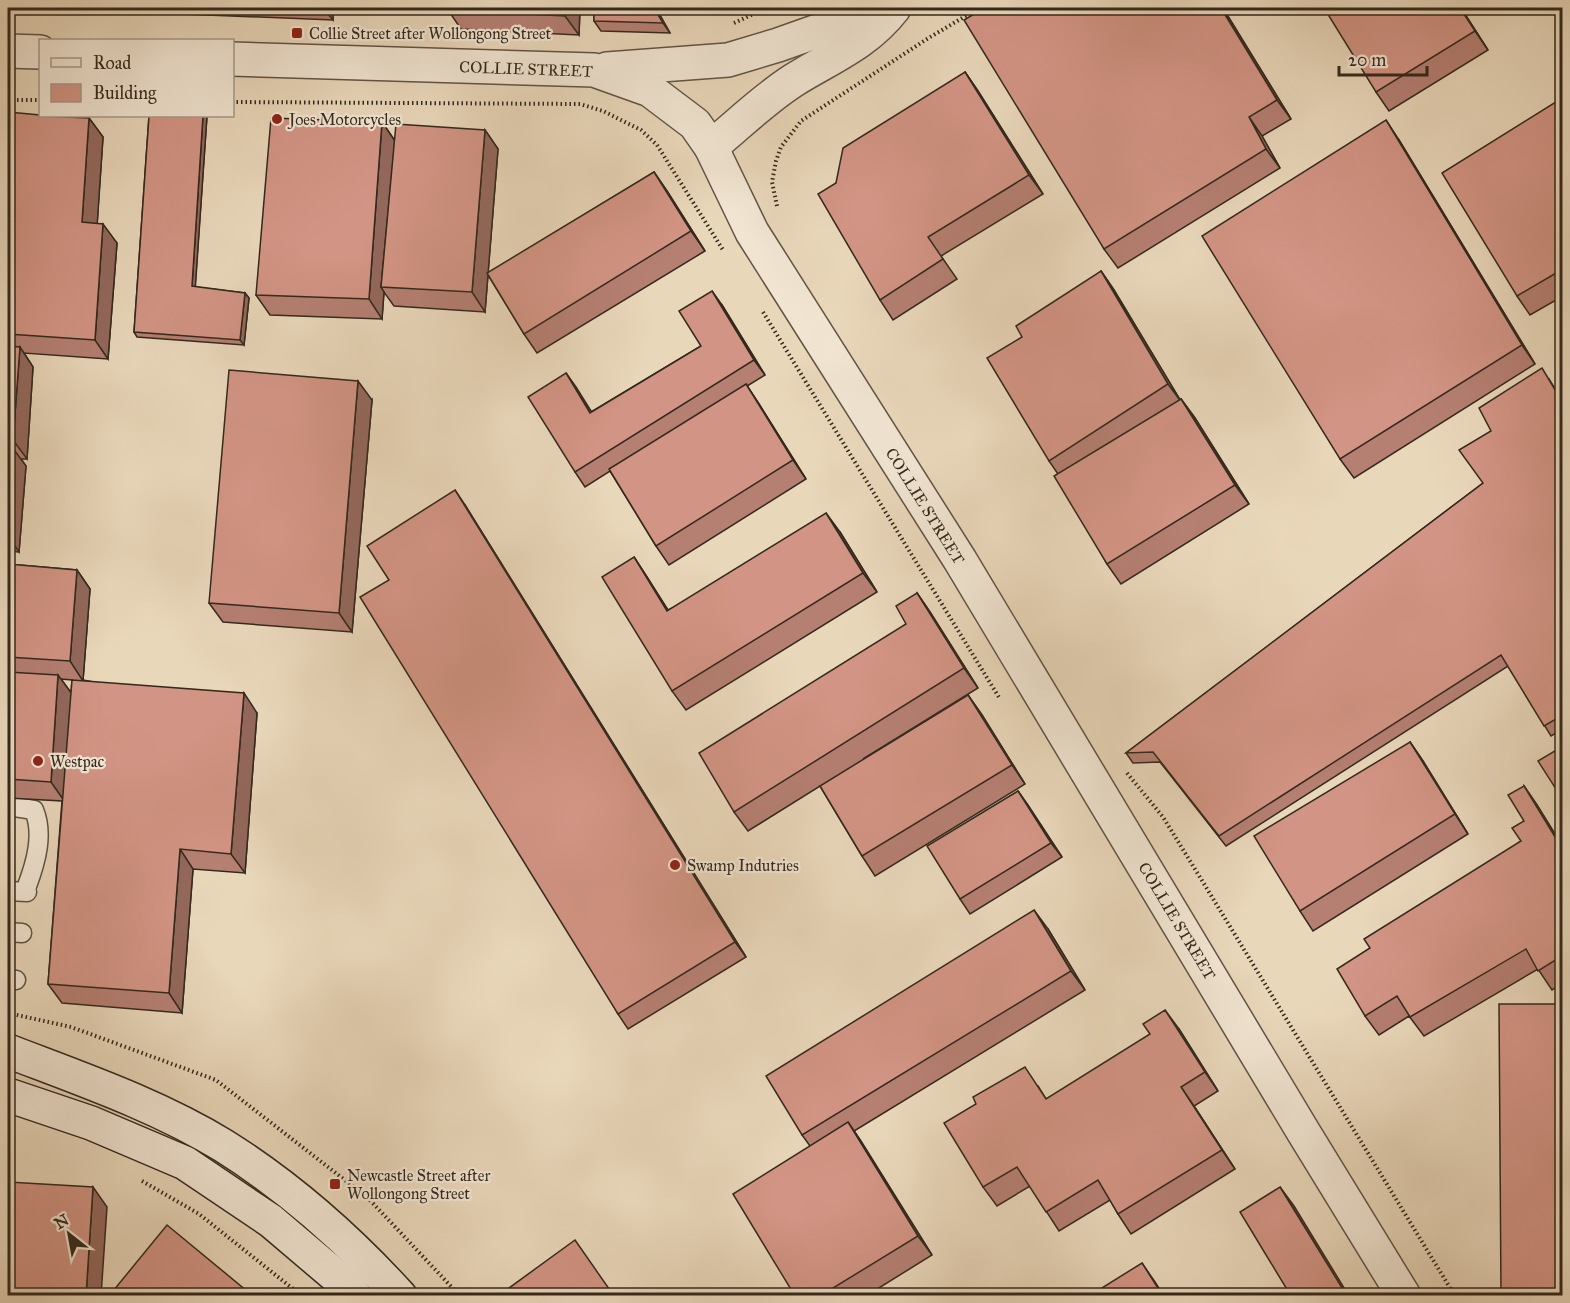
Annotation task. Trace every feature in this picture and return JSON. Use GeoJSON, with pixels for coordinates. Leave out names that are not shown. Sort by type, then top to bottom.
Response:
{"type":"FeatureCollection","features":[{"type":"Feature","properties":{"kind":"street"},"geometry":{"type":"LineString","coordinates":[[594,70],[728,60],[826,28],[863,8]]}},
{"type":"Feature","properties":{"kind":"street"},"geometry":{"type":"LineString","coordinates":[[711,147],[793,81],[835,58],[873,31],[894,8]]}},
{"type":"Feature","properties":{"kind":"street"},"geometry":{"type":"LineString","coordinates":[[8,51],[39,52]]}},
{"type":"Feature","properties":{"kind":"street","name":"COLLIE STREET"},"geometry":{"type":"LineString","coordinates":[[234,59],[594,70],[650,90],[695,124],[711,147],[752,232],[960,561],[1404,1296]]}},
{"type":"Feature","properties":{"kind":"street"},"geometry":{"type":"LineString","coordinates":[[8,1051],[117,1093],[224,1146],[310,1209],[368,1260],[400,1296]]}},
{"type":"Feature","properties":{"kind":"street"},"geometry":{"type":"LineString","coordinates":[[8,1095],[91,1123],[185,1162],[271,1221],[344,1283],[355,1296]]}},
{"type":"Feature","properties":{"kind":"lane"},"geometry":{"type":"LineString","coordinates":[[8,806],[34,810],[39,829],[36,862],[27,889],[8,891]]}},
{"type":"Feature","properties":{"kind":"path"},"geometry":{"type":"LineString","coordinates":[[779,212],[772,182],[776,161],[781,147],[801,121],[979,8]]}},
{"type":"Feature","properties":{"kind":"path"},"geometry":{"type":"LineString","coordinates":[[8,100],[39,100]]}},
{"type":"Feature","properties":{"kind":"path"},"geometry":{"type":"LineString","coordinates":[[234,102],[580,104],[603,111],[641,130],[657,145],[724,252]]}},
{"type":"Feature","properties":{"kind":"path"},"geometry":{"type":"LineString","coordinates":[[762,311],[1000,699]]}},
{"type":"Feature","properties":{"kind":"path"},"geometry":{"type":"LineString","coordinates":[[1122,766],[1163,817],[1455,1296]]}},
{"type":"Feature","properties":{"kind":"path"},"geometry":{"type":"LineString","coordinates":[[133,1176],[199,1214],[302,1296]]}},
{"type":"Feature","properties":{"kind":"building"},"geometry":{"type":"Polygon","coordinates":[[[448,8],[566,8],[565,16],[448,10],[448,8]]]}},
{"type":"Feature","properties":{"kind":"building"},"geometry":{"type":"Polygon","coordinates":[[[594,8],[654,8],[663,23],[594,21],[594,8]]]}},
{"type":"Feature","properties":{"kind":"building"},"geometry":{"type":"Polygon","coordinates":[[[984,8],[1221,8],[1277,100],[1249,117],[1266,149],[1104,249],[964,20],[984,8]]]}},
{"type":"Feature","properties":{"kind":"building"},"geometry":{"type":"Polygon","coordinates":[[[1324,8],[1460,8],[1475,31],[1376,92],[1324,8]]]}},
{"type":"Feature","properties":{"kind":"building"},"geometry":{"type":"Polygon","coordinates":[[[965,72],[1029,175],[928,237],[943,259],[880,300],[818,194],[836,183],[843,148],[965,72]]]}},
{"type":"Feature","properties":{"kind":"building"},"geometry":{"type":"Polygon","coordinates":[[[1559,100],[1563,106],[1563,269],[1517,296],[1442,173],[1559,100]]]}},
{"type":"Feature","properties":{"kind":"building"},"geometry":{"type":"Polygon","coordinates":[[[8,112],[39,115],[39,117],[89,118],[82,222],[103,224],[95,340],[8,334],[8,112]]]}},
{"type":"Feature","properties":{"kind":"building"},"geometry":{"type":"Polygon","coordinates":[[[149,117],[203,117],[192,286],[245,293],[240,340],[134,332],[149,117]]]}},
{"type":"Feature","properties":{"kind":"building"},"geometry":{"type":"Polygon","coordinates":[[[271,118],[382,122],[369,299],[256,295],[271,118]]]}},
{"type":"Feature","properties":{"kind":"building"},"geometry":{"type":"Polygon","coordinates":[[[1386,120],[1522,345],[1340,459],[1202,236],[1386,120]]]}},
{"type":"Feature","properties":{"kind":"building"},"geometry":{"type":"Polygon","coordinates":[[[396,124],[485,130],[472,292],[381,287],[396,124]]]}},
{"type":"Feature","properties":{"kind":"building"},"geometry":{"type":"Polygon","coordinates":[[[654,172],[691,231],[524,334],[487,273],[654,172]]]}},
{"type":"Feature","properties":{"kind":"building"},"geometry":{"type":"Polygon","coordinates":[[[1101,271],[1168,384],[1049,461],[987,358],[1022,337],[1016,326],[1101,271]]]}},
{"type":"Feature","properties":{"kind":"building"},"geometry":{"type":"Polygon","coordinates":[[[712,291],[754,360],[575,472],[528,397],[566,373],[590,413],[701,346],[679,311],[712,291]]]}},
{"type":"Feature","properties":{"kind":"building"},"geometry":{"type":"Polygon","coordinates":[[[8,346],[20,347],[13,440],[8,440],[8,346]]]}},
{"type":"Feature","properties":{"kind":"building"},"geometry":{"type":"Polygon","coordinates":[[[1542,368],[1563,403],[1563,715],[1544,726],[1501,655],[1219,836],[1153,752],[1126,753],[1483,483],[1459,450],[1491,431],[1479,408],[1542,368]]]}},
{"type":"Feature","properties":{"kind":"building"},"geometry":{"type":"Polygon","coordinates":[[[229,370],[358,381],[339,613],[209,603],[229,370]]]}},
{"type":"Feature","properties":{"kind":"building"},"geometry":{"type":"Polygon","coordinates":[[[746,384],[793,460],[656,546],[609,469],[746,384]]]}},
{"type":"Feature","properties":{"kind":"building"},"geometry":{"type":"Polygon","coordinates":[[[1181,399],[1235,485],[1107,564],[1054,476],[1181,399]]]}},
{"type":"Feature","properties":{"kind":"building"},"geometry":{"type":"Polygon","coordinates":[[[8,446],[12,447],[8,504],[8,446]]]}},
{"type":"Feature","properties":{"kind":"building"},"geometry":{"type":"Polygon","coordinates":[[[455,490],[735,942],[618,1014],[360,597],[389,580],[367,546],[455,490]]]}},
{"type":"Feature","properties":{"kind":"building"},"geometry":{"type":"Polygon","coordinates":[[[826,513],[863,573],[672,691],[602,577],[634,557],[667,611],[826,513]]]}},
{"type":"Feature","properties":{"kind":"building"},"geometry":{"type":"Polygon","coordinates":[[[8,564],[77,570],[70,661],[8,657],[8,564]]]}},
{"type":"Feature","properties":{"kind":"building"},"geometry":{"type":"Polygon","coordinates":[[[917,593],[964,668],[734,812],[699,753],[906,624],[896,606],[917,593]]]}},
{"type":"Feature","properties":{"kind":"building","name":"Westpac"},"geometry":{"type":"Polygon","coordinates":[[[8,672],[58,675],[51,782],[8,779],[8,672]]]}},
{"type":"Feature","properties":{"kind":"building"},"geometry":{"type":"Polygon","coordinates":[[[72,680],[244,693],[231,854],[180,849],[169,993],[48,984],[72,680]]]}},
{"type":"Feature","properties":{"kind":"building"},"geometry":{"type":"Polygon","coordinates":[[[968,695],[1012,765],[862,856],[820,786],[968,695]]]}},
{"type":"Feature","properties":{"kind":"building"},"geometry":{"type":"Polygon","coordinates":[[[1410,742],[1455,814],[1300,911],[1254,836],[1410,742]]]}},
{"type":"Feature","properties":{"kind":"building"},"geometry":{"type":"Polygon","coordinates":[[[1563,746],[1563,800],[1538,761],[1563,746]]]}},
{"type":"Feature","properties":{"kind":"building"},"geometry":{"type":"Polygon","coordinates":[[[1524,786],[1563,850],[1563,968],[1557,959],[1538,971],[1526,949],[1410,1017],[1397,996],[1365,1016],[1337,969],[1370,948],[1364,939],[1521,841],[1512,828],[1524,821],[1508,795],[1524,786]]]}},
{"type":"Feature","properties":{"kind":"building"},"geometry":{"type":"Polygon","coordinates":[[[1018,791],[1051,843],[960,899],[927,846],[1018,791]]]}},
{"type":"Feature","properties":{"kind":"building"},"geometry":{"type":"Polygon","coordinates":[[[1034,910],[1071,971],[802,1135],[766,1076],[1034,910]]]}},
{"type":"Feature","properties":{"kind":"building"},"geometry":{"type":"Polygon","coordinates":[[[1499,1004],[1563,1004],[1563,1296],[1501,1296],[1499,1004]]]}},
{"type":"Feature","properties":{"kind":"building"},"geometry":{"type":"Polygon","coordinates":[[[1165,1010],[1205,1072],[1181,1087],[1222,1150],[1118,1214],[1098,1180],[1046,1212],[1017,1167],[983,1187],[944,1123],[976,1104],[973,1097],[1025,1067],[1046,1099],[1150,1034],[1143,1024],[1165,1010]]]}},
{"type":"Feature","properties":{"kind":"building"},"geometry":{"type":"Polygon","coordinates":[[[848,1122],[918,1236],[820,1296],[795,1296],[733,1194],[848,1122]]]}},
{"type":"Feature","properties":{"kind":"building"},"geometry":{"type":"Polygon","coordinates":[[[8,1182],[93,1187],[86,1296],[8,1296],[8,1182]]]}},
{"type":"Feature","properties":{"kind":"building"},"geometry":{"type":"Polygon","coordinates":[[[1280,1187],[1347,1296],[1291,1296],[1240,1212],[1280,1187]]]}},
{"type":"Feature","properties":{"kind":"building"},"geometry":{"type":"Polygon","coordinates":[[[167,1225],[253,1296],[109,1296],[167,1225]]]}},
{"type":"Feature","properties":{"kind":"building"},"geometry":{"type":"Polygon","coordinates":[[[575,1240],[614,1296],[498,1296],[575,1240]]]}},
{"type":"Feature","properties":{"kind":"building"},"geometry":{"type":"Polygon","coordinates":[[[1142,1263],[1163,1296],[1089,1296],[1142,1263]]]}},
{"type":"Feature","properties":{"kind":"place","name":"Collie Street after Wollongong Street"},"geometry":{"type":"Point","coordinates":[297,33]}},
{"type":"Feature","properties":{"kind":"place","name":"Joes Motorcycles"},"geometry":{"type":"Point","coordinates":[277,119]}},
{"type":"Feature","properties":{"kind":"place","name":"Westpac"},"geometry":{"type":"Point","coordinates":[38,761]}},
{"type":"Feature","properties":{"kind":"place","name":"Swamp Indutries"},"geometry":{"type":"Point","coordinates":[675,865]}},
{"type":"Feature","properties":{"kind":"place","name":"Newcastle Street after Wollongong Street"},"geometry":{"type":"Point","coordinates":[335,1184]}}]}
